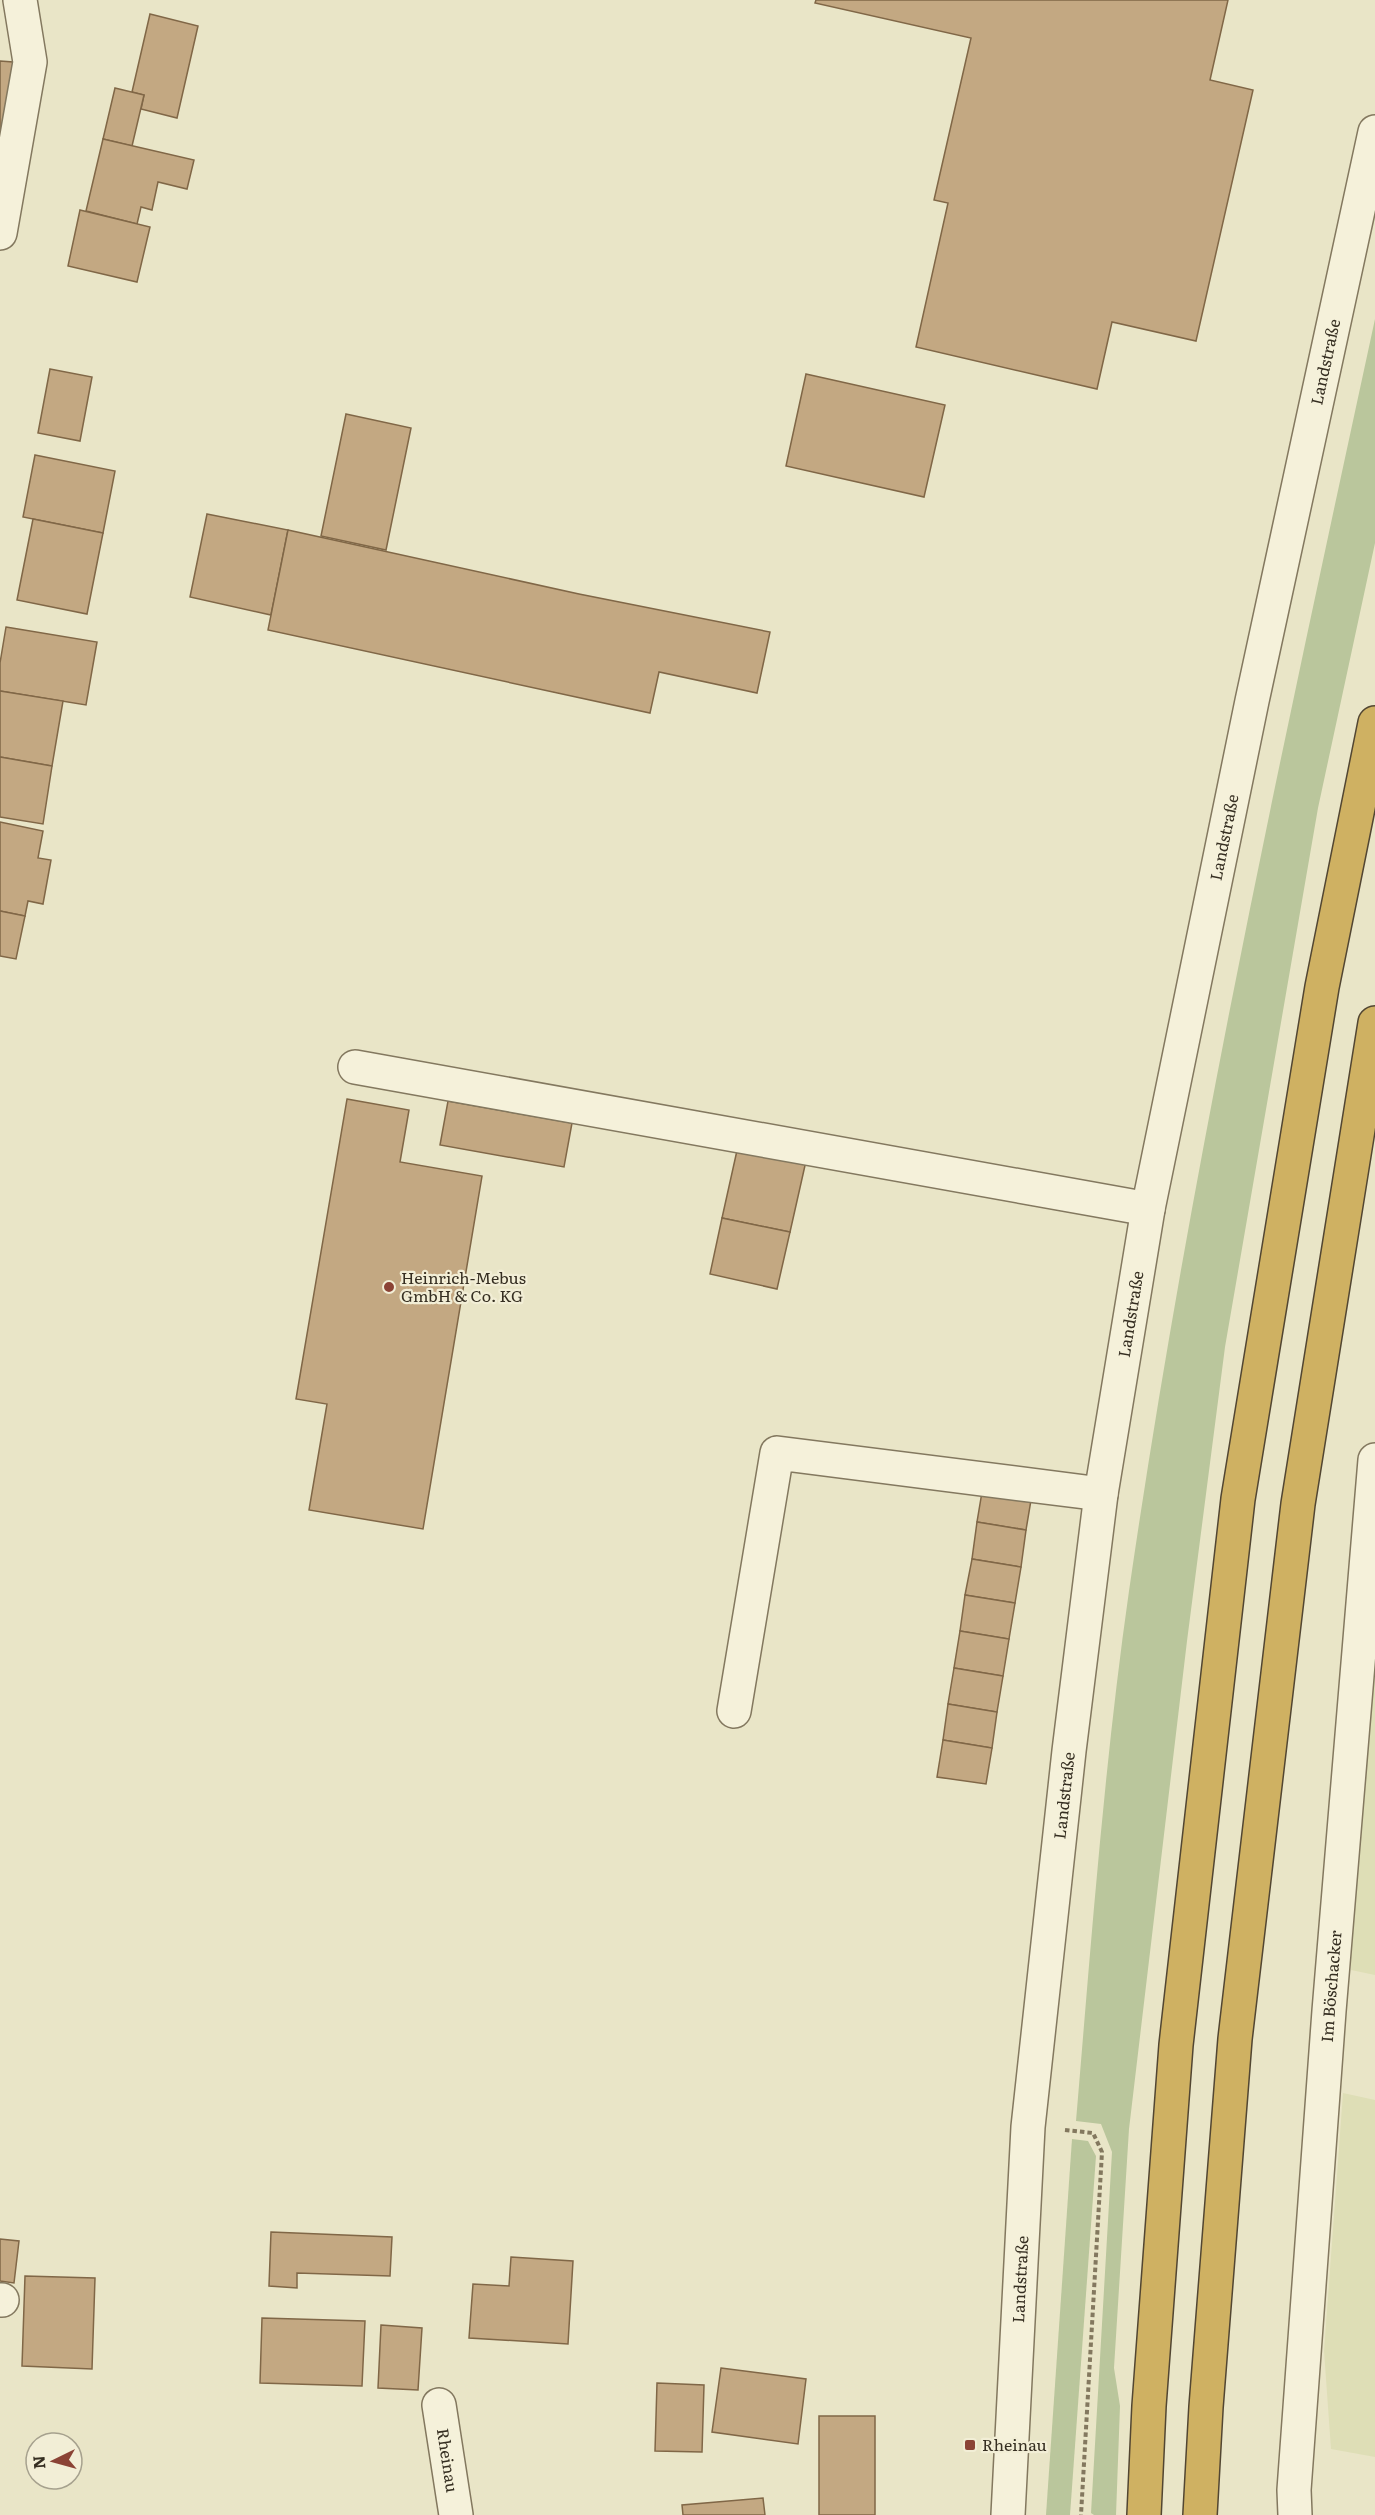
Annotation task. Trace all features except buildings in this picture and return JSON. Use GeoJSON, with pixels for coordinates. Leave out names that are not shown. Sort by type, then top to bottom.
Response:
{"type":"FeatureCollection","features":[{"type":"Feature","properties":{"kind":"highway"},"geometry":{"type":"LineString","coordinates":[[1144,2515],[1149,2406],[1176,2044],[1238,1499],[1322,987],[1375,723]]}},
{"type":"Feature","properties":{"kind":"highway"},"geometry":{"type":"LineString","coordinates":[[1200,2515],[1206,2407],[1235,2038],[1293,1540],[1375,1023]]}},
{"type":"Feature","properties":{"kind":"street"},"geometry":{"type":"LineString","coordinates":[[0,233],[30,62],[20,0]]}},
{"type":"Feature","properties":{"kind":"street","name":"Landstraße"},"geometry":{"type":"LineString","coordinates":[[1008,2515],[1028,2127],[1068,1751],[1101,1494],[1148,1209],[1255,689],[1375,132]]}},
{"type":"Feature","properties":{"kind":"street"},"geometry":{"type":"LineString","coordinates":[[355,1067],[1148,1209]]}},
{"type":"Feature","properties":{"kind":"street"},"geometry":{"type":"LineString","coordinates":[[734,1711],[777,1453],[1101,1494]]}},
{"type":"Feature","properties":{"kind":"street","name":"Im Böschacker"},"geometry":{"type":"LineString","coordinates":[[1295,2515],[1294,2490],[1327,2034],[1375,1460]]}},
{"type":"Feature","properties":{"kind":"street","name":"Rheinau"},"geometry":{"type":"LineString","coordinates":[[439,2405],[456,2515]]}},
{"type":"Feature","properties":{"kind":"path"},"geometry":{"type":"LineString","coordinates":[[1028,2127],[1093,2133],[1102,2152],[1081,2515]]}},
{"type":"Feature","properties":{"kind":"green space"},"geometry":{"type":"Polygon","coordinates":[[[1375,319],[1375,543],[1318,808],[1225,1347],[1187,1641],[1129,2129],[1114,2368],[1120,2406],[1116,2515],[1094,2515],[1091,2513],[1112,2152],[1101,2124],[1076,2121],[1099,1855],[1120,1657],[1154,1431],[1210,1112],[1274,794],[1375,319]]]}},
{"type":"Feature","properties":{"kind":"green space"},"geometry":{"type":"Polygon","coordinates":[[[1375,1659],[1375,1975],[1351,1970],[1350,1898],[1375,1659]]]}},
{"type":"Feature","properties":{"kind":"green space"},"geometry":{"type":"Polygon","coordinates":[[[1343,2093],[1375,2100],[1375,2457],[1331,2449],[1324,2351],[1343,2093]]]}},
{"type":"Feature","properties":{"kind":"green space"},"geometry":{"type":"Polygon","coordinates":[[[1072,2139],[1088,2141],[1096,2156],[1070,2515],[1046,2515],[1072,2139]]]}},
{"type":"Feature","properties":{"kind":"place","name":"Heinrich-Mebus GmbH & Co. KG"},"geometry":{"type":"Point","coordinates":[389,1287]}},
{"type":"Feature","properties":{"kind":"place","name":"Rheinau"},"geometry":{"type":"Point","coordinates":[970,2445]}}]}
